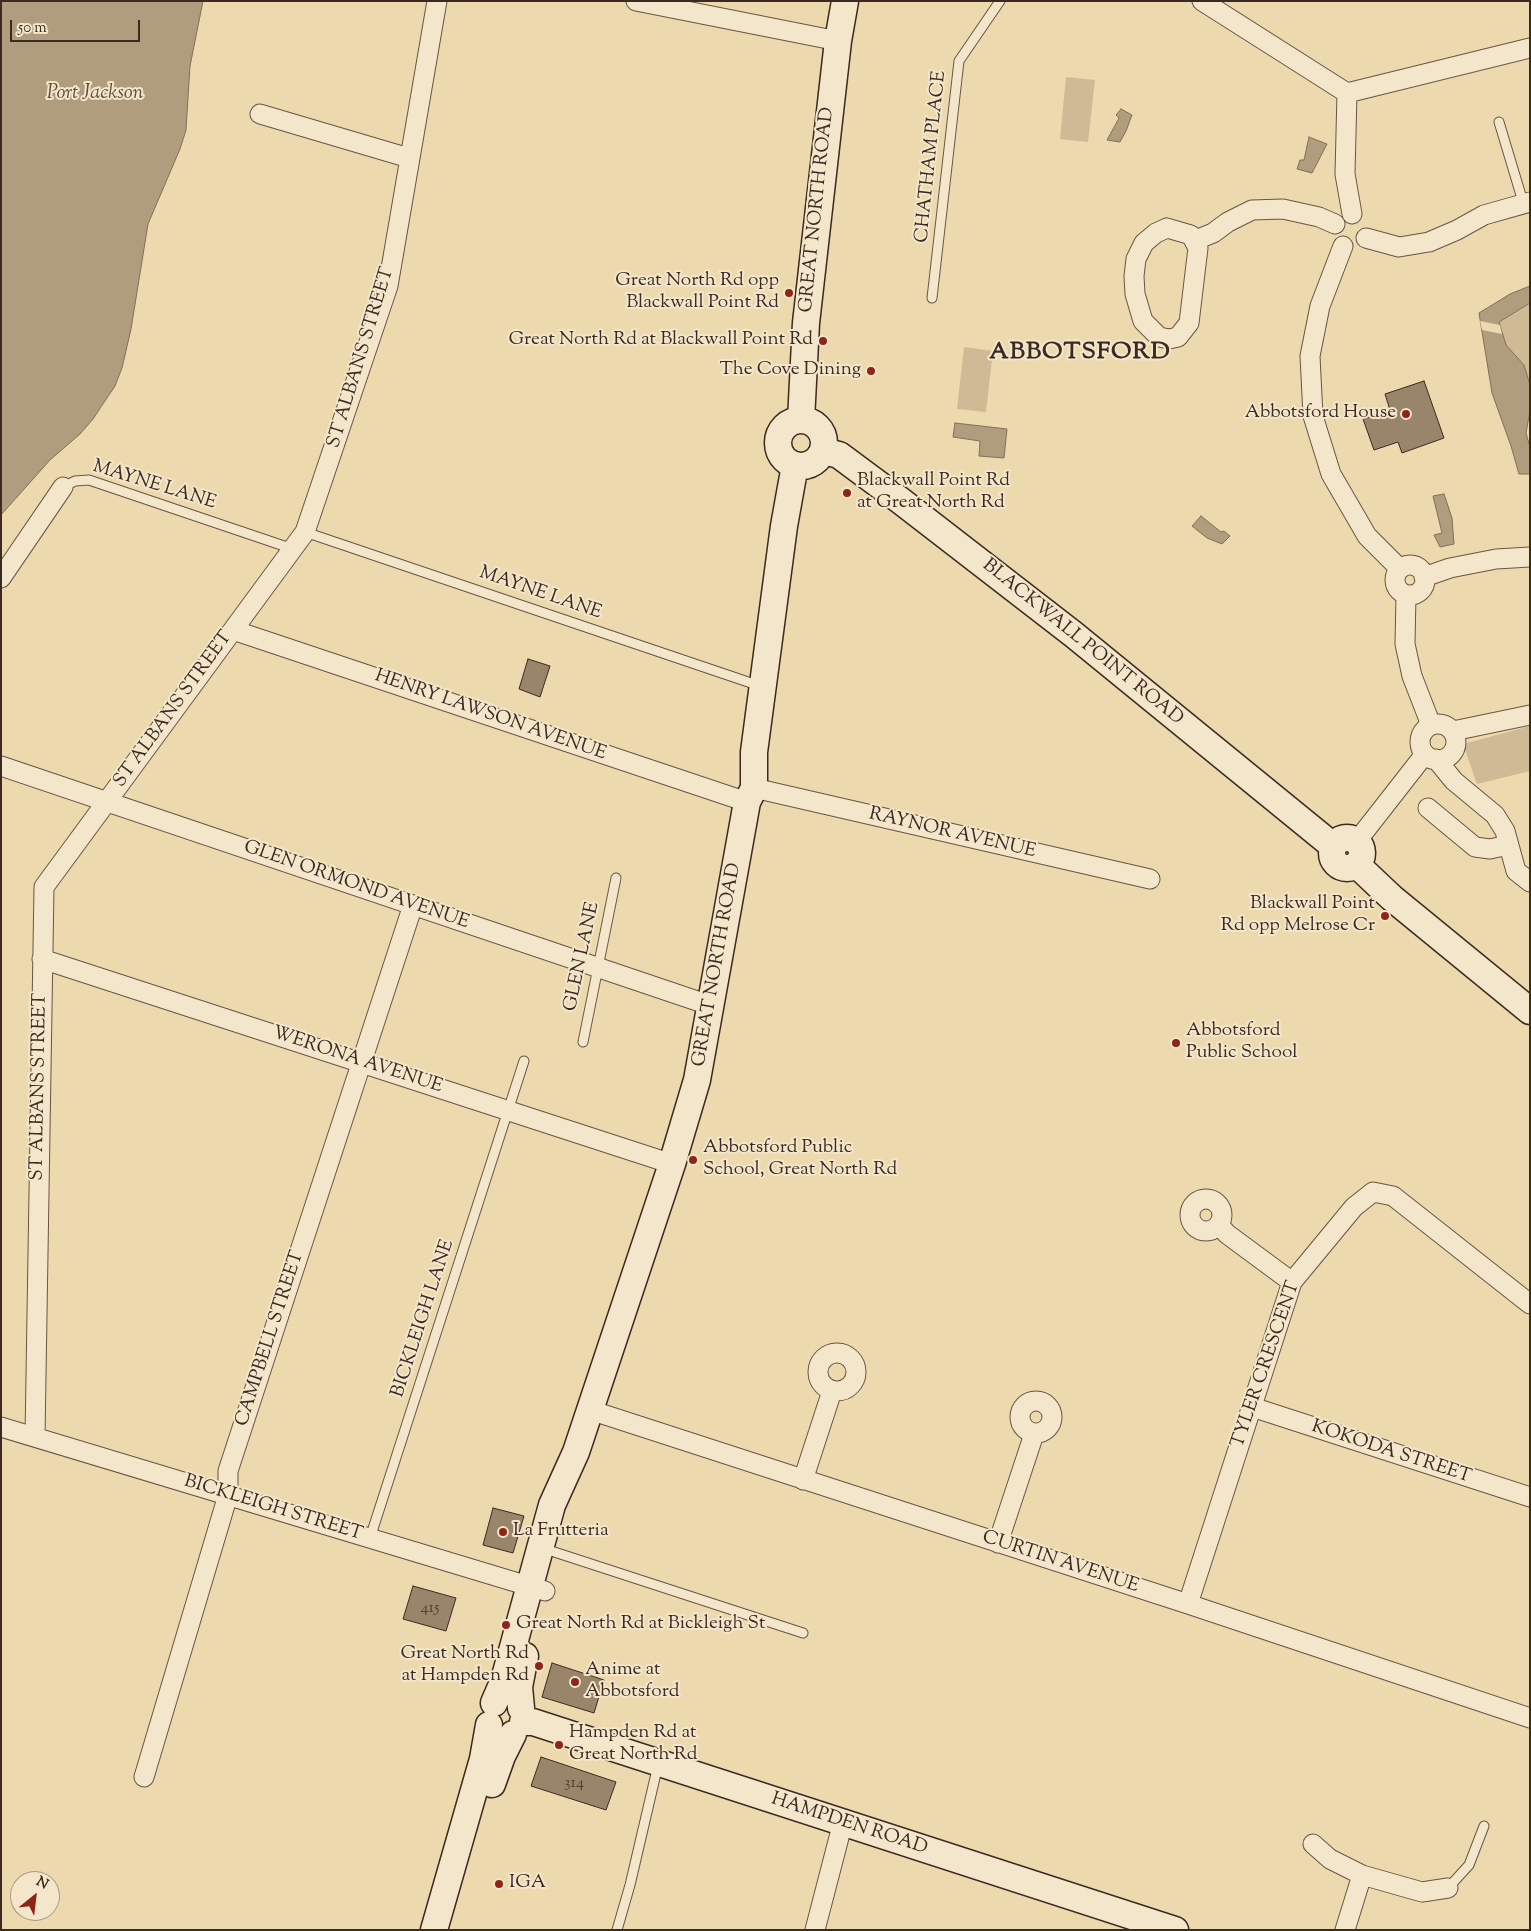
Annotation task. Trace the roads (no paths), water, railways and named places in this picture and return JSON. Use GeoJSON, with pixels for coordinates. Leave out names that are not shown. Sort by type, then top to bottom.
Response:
{"type":"FeatureCollection","features":[{"type":"Feature","properties":{"kind":"main road","name":"GREAT NORTH ROAD"},"geometry":{"type":"LineString","coordinates":[[801,420],[806,323],[838,40],[845,1]]}},
{"type":"Feature","properties":{"kind":"main road"},"geometry":{"type":"LineString","coordinates":[[801,420],[814,423],[820,430],[824,442],[823,451],[812,463],[804,466],[795,465],[782,457],[778,442],[783,428],[791,422],[801,420]]}},
{"type":"Feature","properties":{"kind":"main road","name":"BLACKWALL POINT ROAD"},"geometry":{"type":"LineString","coordinates":[[823,451],[839,455],[888,491],[1349,851],[1392,898],[1530,1011]]}},
{"type":"Feature","properties":{"kind":"main road","name":"GREAT NORTH ROAD"},"geometry":{"type":"LineString","coordinates":[[449,1930],[497,1769],[519,1721],[520,1675],[537,1588],[547,1550],[576,1452],[672,1164],[697,1080],[750,795],[784,526],[795,465]]}},
{"type":"Feature","properties":{"kind":"main road","name":"GREAT NORTH ROAD"},"geometry":{"type":"LineString","coordinates":[[434,1930],[483,1759],[492,1714],[537,1588]]}},
{"type":"Feature","properties":{"kind":"main road","name":"HAMPDEN ROAD"},"geometry":{"type":"LineString","coordinates":[[492,1714],[508,1700],[519,1721],[533,1722],[1176,1930]]}},
{"type":"Feature","properties":{"kind":"street","name":"ST ALBANS STREET"},"geometry":{"type":"LineString","coordinates":[[35,1437],[44,887],[305,532],[388,286],[437,1]]}},
{"type":"Feature","properties":{"kind":"street"},"geometry":{"type":"LineString","coordinates":[[636,1],[838,40]]}},
{"type":"Feature","properties":{"kind":"street"},"geometry":{"type":"LineString","coordinates":[[1202,1],[1347,93],[1530,48]]}},
{"type":"Feature","properties":{"kind":"street"},"geometry":{"type":"LineString","coordinates":[[1347,93],[1345,174],[1352,214]]}},
{"type":"Feature","properties":{"kind":"street"},"geometry":{"type":"LineString","coordinates":[[260,114],[409,158]]}},
{"type":"Feature","properties":{"kind":"street"},"geometry":{"type":"LineString","coordinates":[[1366,238],[1399,247],[1429,242],[1457,230],[1484,215],[1526,202]]}},
{"type":"Feature","properties":{"kind":"street"},"geometry":{"type":"LineString","coordinates":[[1196,240],[1213,233],[1228,222],[1252,210],[1284,209],[1319,217],[1335,224]]}},
{"type":"Feature","properties":{"kind":"street"},"geometry":{"type":"LineString","coordinates":[[1352,214],[1365,221],[1368,232],[1366,238],[1354,248],[1343,246],[1334,235],[1335,224],[1340,217],[1352,214]]}},
{"type":"Feature","properties":{"kind":"street"},"geometry":{"type":"LineString","coordinates":[[1167,228],[1186,232],[1196,240],[1198,263],[1189,323],[1178,337],[1169,339],[1159,337],[1151,331],[1139,311],[1134,276],[1136,259],[1144,243],[1156,233],[1167,228]]}},
{"type":"Feature","properties":{"kind":"street"},"geometry":{"type":"LineString","coordinates":[[1343,246],[1320,306],[1310,356],[1313,416],[1331,474],[1367,536],[1400,569]]}},
{"type":"Feature","properties":{"kind":"street"},"geometry":{"type":"LineString","coordinates":[[1,578],[63,487]]}},
{"type":"Feature","properties":{"kind":"street"},"geometry":{"type":"LineString","coordinates":[[1424,577],[1450,568],[1496,559],[1530,557]]}},
{"type":"Feature","properties":{"kind":"street"},"geometry":{"type":"LineString","coordinates":[[1414,566],[1424,577],[1420,591],[1411,595],[1398,590],[1395,581],[1400,569],[1414,566]]}},
{"type":"Feature","properties":{"kind":"street"},"geometry":{"type":"LineString","coordinates":[[1406,594],[1405,644],[1412,676],[1431,725]]}},
{"type":"Feature","properties":{"kind":"street","name":"HENRY LAWSON AVENUE"},"geometry":{"type":"LineString","coordinates":[[233,630],[750,795]]}},
{"type":"Feature","properties":{"kind":"street"},"geometry":{"type":"LineString","coordinates":[[1453,732],[1530,715]]}},
{"type":"Feature","properties":{"kind":"street"},"geometry":{"type":"LineString","coordinates":[[1349,851],[1430,757],[1447,757],[1452,753],[1456,743],[1453,732],[1443,724],[1431,725],[1422,732],[1420,744],[1430,757],[1454,781],[1494,815],[1505,831],[1516,871],[1530,882]]}},
{"type":"Feature","properties":{"kind":"street","name":"GLEN ORMOND AVENUE"},"geometry":{"type":"LineString","coordinates":[[1,766],[712,1006]]}},
{"type":"Feature","properties":{"kind":"street","name":"RAYNOR AVENUE"},"geometry":{"type":"LineString","coordinates":[[750,795],[1150,880]]}},
{"type":"Feature","properties":{"kind":"street"},"geometry":{"type":"LineString","coordinates":[[1428,808],[1475,847],[1490,849],[1508,845]]}},
{"type":"Feature","properties":{"kind":"street","name":"CAMPBELL STREET"},"geometry":{"type":"LineString","coordinates":[[144,1777],[228,1495],[228,1472],[413,905]]}},
{"type":"Feature","properties":{"kind":"street","name":"WERONA AVENUE"},"geometry":{"type":"LineString","coordinates":[[42,960],[672,1164]]}},
{"type":"Feature","properties":{"kind":"street","name":"TYLER CRESCENT"},"geometry":{"type":"LineString","coordinates":[[1188,1604],[1292,1282],[1342,1218],[1373,1192],[1393,1196],[1530,1304]]}},
{"type":"Feature","properties":{"kind":"street"},"geometry":{"type":"LineString","coordinates":[[1219,1225],[1228,1234],[1292,1282]]}},
{"type":"Feature","properties":{"kind":"street"},"geometry":{"type":"LineString","coordinates":[[802,1480],[832,1391]]}},
{"type":"Feature","properties":{"kind":"street","name":"KOKODA STREET"},"geometry":{"type":"LineString","coordinates":[[1252,1408],[1530,1497]]}},
{"type":"Feature","properties":{"kind":"street","name":"CURTIN AVENUE"},"geometry":{"type":"LineString","coordinates":[[590,1410],[1188,1604],[1530,1718]]}},
{"type":"Feature","properties":{"kind":"street","name":"BICKLEIGH STREET"},"geometry":{"type":"LineString","coordinates":[[1,1427],[537,1588]]}},
{"type":"Feature","properties":{"kind":"street"},"geometry":{"type":"LineString","coordinates":[[998,1543],[1034,1434]]}},
{"type":"Feature","properties":{"kind":"street"},"geometry":{"type":"LineString","coordinates":[[815,1930],[844,1822]]}},
{"type":"Feature","properties":{"kind":"street"},"geometry":{"type":"LineString","coordinates":[[1313,1844],[1330,1859],[1362,1875],[1422,1892],[1448,1888]]}},
{"type":"Feature","properties":{"kind":"street"},"geometry":{"type":"LineString","coordinates":[[1345,1930],[1362,1875]]}},
{"type":"Feature","properties":{"kind":"lane","name":"CHATHAM PLACE"},"geometry":{"type":"LineString","coordinates":[[932,298],[959,60],[1000,1]]}},
{"type":"Feature","properties":{"kind":"lane"},"geometry":{"type":"LineString","coordinates":[[1499,122],[1526,202]]}},
{"type":"Feature","properties":{"kind":"lane","name":"MAYNE LANE"},"geometry":{"type":"LineString","coordinates":[[63,487],[75,480],[89,480],[293,549]]}},
{"type":"Feature","properties":{"kind":"lane","name":"MAYNE LANE"},"geometry":{"type":"LineString","coordinates":[[305,532],[764,687]]}},
{"type":"Feature","properties":{"kind":"lane","name":"GLEN LANE"},"geometry":{"type":"LineString","coordinates":[[582,1042],[616,878]]}},
{"type":"Feature","properties":{"kind":"lane","name":"BICKLEIGH LANE"},"geometry":{"type":"LineString","coordinates":[[370,1538],[524,1061]]}},
{"type":"Feature","properties":{"kind":"lane"},"geometry":{"type":"LineString","coordinates":[[547,1550],[804,1633]]}},
{"type":"Feature","properties":{"kind":"lane"},"geometry":{"type":"LineString","coordinates":[[617,1930],[630,1885],[658,1764]]}},
{"type":"Feature","properties":{"kind":"lane"},"geometry":{"type":"LineString","coordinates":[[1448,1888],[1469,1864],[1484,1826]]}},
{"type":"Feature","properties":{"kind":"water","name":"Port Jackson"},"geometry":{"type":"Polygon","coordinates":[[[1,1],[203,1],[190,66],[186,130],[180,149],[148,224],[131,329],[122,368],[115,386],[93,419],[80,434],[50,460],[1,515],[1,1]]]}},
{"type":"Feature","properties":{"kind":"water"},"geometry":{"type":"Polygon","coordinates":[[[1121,109],[1132,115],[1126,131],[1120,142],[1107,140],[1119,118],[1116,115],[1121,109]]]}},
{"type":"Feature","properties":{"kind":"water"},"geometry":{"type":"Polygon","coordinates":[[[1309,137],[1327,144],[1312,173],[1297,169],[1300,160],[1304,160],[1309,137]]]}},
{"type":"Feature","properties":{"kind":"water"},"geometry":{"type":"Polygon","coordinates":[[[1530,286],[1530,303],[1499,322],[1506,345],[1524,365],[1530,385],[1530,411],[1526,433],[1530,447],[1530,474],[1519,474],[1492,393],[1479,313],[1510,294],[1530,286]]]}},
{"type":"Feature","properties":{"kind":"water"},"geometry":{"type":"Polygon","coordinates":[[[955,423],[1007,429],[1004,458],[979,456],[980,441],[953,437],[955,423]]]}},
{"type":"Feature","properties":{"kind":"water"},"geometry":{"type":"Polygon","coordinates":[[[1444,494],[1452,518],[1454,544],[1440,547],[1434,535],[1442,533],[1433,496],[1444,494]]]}},
{"type":"Feature","properties":{"kind":"water"},"geometry":{"type":"Polygon","coordinates":[[[1201,516],[1221,532],[1224,531],[1230,536],[1222,544],[1207,538],[1192,526],[1201,516]]]}},
{"type":"Feature","properties":{"kind":"place","name":"Great North Rd opp Blackwall Point Rd"},"geometry":{"type":"Point","coordinates":[789,293]}},
{"type":"Feature","properties":{"kind":"place","name":"Great North Rd at Blackwall Point Rd"},"geometry":{"type":"Point","coordinates":[823,341]}},
{"type":"Feature","properties":{"kind":"place","name":"The Cove Dining"},"geometry":{"type":"Point","coordinates":[871,371]}},
{"type":"Feature","properties":{"kind":"place","name":"Abbotsford House"},"geometry":{"type":"Point","coordinates":[1406,414]}},
{"type":"Feature","properties":{"kind":"place","name":"Blackwall Point Rd at Great North Rd"},"geometry":{"type":"Point","coordinates":[847,493]}},
{"type":"Feature","properties":{"kind":"place","name":"Blackwall Point Rd opp Melrose Cr"},"geometry":{"type":"Point","coordinates":[1385,916]}},
{"type":"Feature","properties":{"kind":"place","name":"Abbotsford Public School"},"geometry":{"type":"Point","coordinates":[1176,1043]}},
{"type":"Feature","properties":{"kind":"place","name":"Abbotsford Public School, Great North Rd"},"geometry":{"type":"Point","coordinates":[693,1160]}},
{"type":"Feature","properties":{"kind":"place","name":"La Frutteria"},"geometry":{"type":"Point","coordinates":[503,1532]}},
{"type":"Feature","properties":{"kind":"place","name":"Great North Rd at Bickleigh St"},"geometry":{"type":"Point","coordinates":[506,1625]}},
{"type":"Feature","properties":{"kind":"place","name":"Great North Rd at Hampden Rd"},"geometry":{"type":"Point","coordinates":[539,1666]}},
{"type":"Feature","properties":{"kind":"place","name":"Anime at Abbotsford"},"geometry":{"type":"Point","coordinates":[575,1682]}},
{"type":"Feature","properties":{"kind":"place","name":"Hampden Rd at Great North Rd"},"geometry":{"type":"Point","coordinates":[559,1745]}},
{"type":"Feature","properties":{"kind":"place","name":"IGA"},"geometry":{"type":"Point","coordinates":[499,1884]}},
{"type":"Feature","properties":{"kind":"district","name":"ABBOTSFORD"},"geometry":{"type":"Point","coordinates":[1080,354]}}]}
